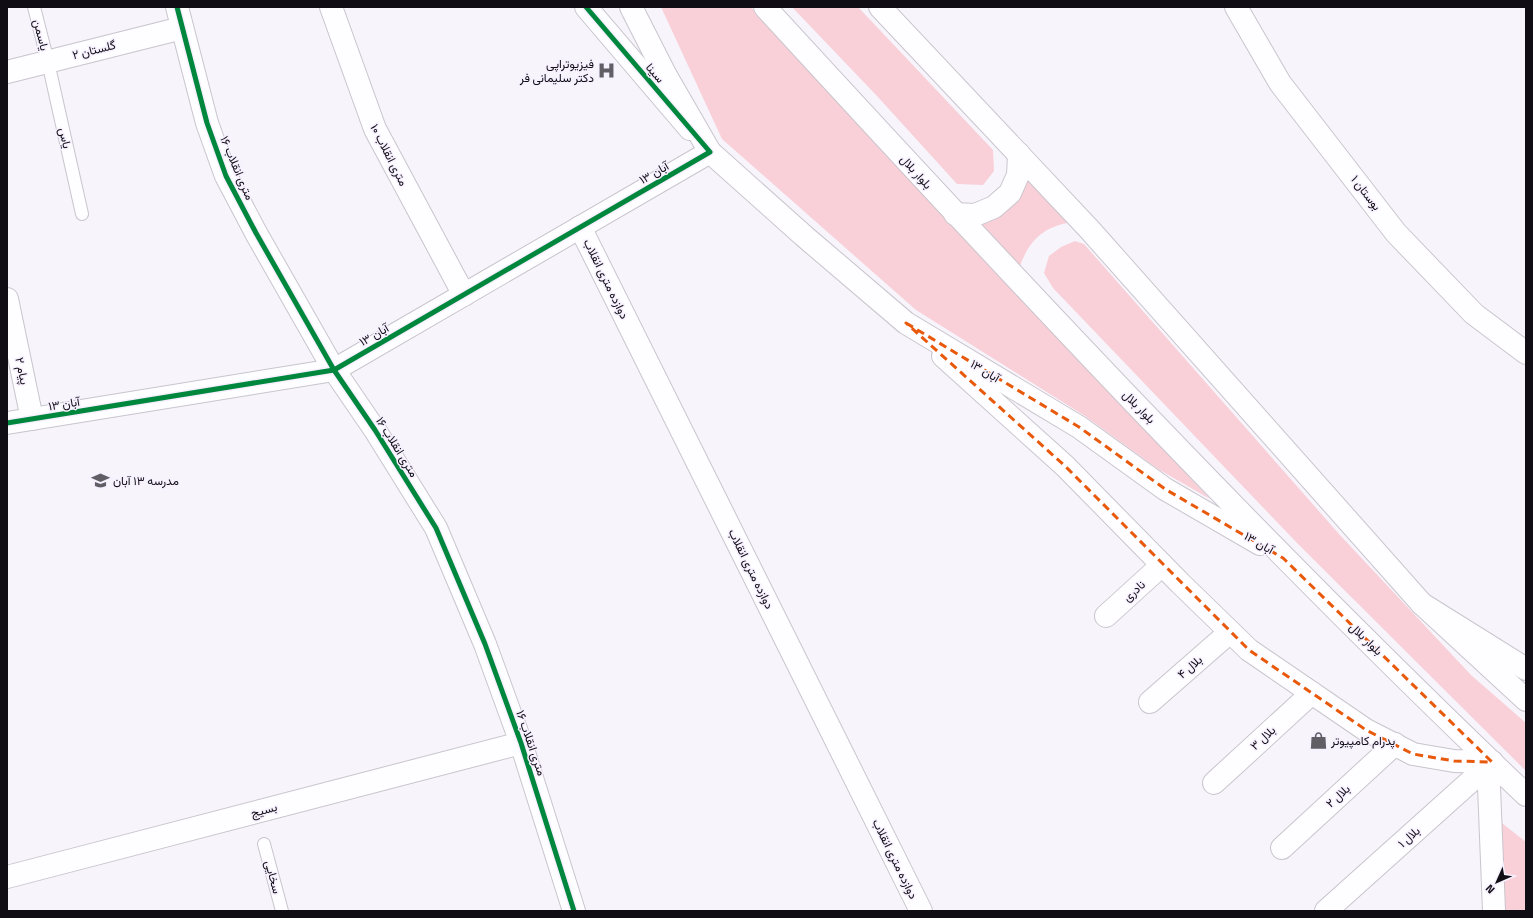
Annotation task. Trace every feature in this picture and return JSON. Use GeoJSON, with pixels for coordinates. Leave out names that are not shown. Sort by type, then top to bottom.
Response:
{"type":"FeatureCollection","features":[{"type":"Feature","properties":{"kind":"street","name":"۱۰ متری انقلاب"},"geometry":{"type":"LineString","coordinates":[[331,7],[374,129],[464,295]]}},
{"type":"Feature","properties":{"kind":"street","name":"سینا"},"geometry":{"type":"LineString","coordinates":[[586,7],[710,152]]}},
{"type":"Feature","properties":{"kind":"street","name":"۱۳ آبان"},"geometry":{"type":"LineString","coordinates":[[631,7],[664,74],[710,152],[804,236],[906,323],[1078,427],[1165,488],[1284,558]]}},
{"type":"Feature","properties":{"kind":"street","name":"بلوار بلال"},"geometry":{"type":"LineString","coordinates":[[765,7],[955,214],[1284,558],[1526,795]]}},
{"type":"Feature","properties":{"kind":"street"},"geometry":{"type":"LineString","coordinates":[[880,7],[1101,242],[1422,604],[1526,700]]}},
{"type":"Feature","properties":{"kind":"street","name":"بوستان ۱"},"geometry":{"type":"LineString","coordinates":[[1236,7],[1280,83],[1396,233],[1474,314],[1526,353]]}},
{"type":"Feature","properties":{"kind":"street","name":"گلستان ۲"},"geometry":{"type":"LineString","coordinates":[[7,72],[48,62],[179,17]]}},
{"type":"Feature","properties":{"kind":"street","name":"۱۶ متری انقلاب"},"geometry":{"type":"LineString","coordinates":[[179,17],[207,123],[226,176],[256,233],[334,370],[375,430],[436,528],[485,644],[521,743],[574,911]]}},
{"type":"Feature","properties":{"kind":"street","name":"۱۳ آبان"},"geometry":{"type":"LineString","coordinates":[[7,423],[334,370],[710,152]]}},
{"type":"Feature","properties":{"kind":"street"},"geometry":{"type":"LineString","coordinates":[[955,214],[975,215],[994,208],[1010,193],[1018,175],[1018,154]]}},
{"type":"Feature","properties":{"kind":"street","name":"دوازده متری انقلاب"},"geometry":{"type":"LineString","coordinates":[[580,227],[921,911]]}},
{"type":"Feature","properties":{"kind":"street","name":"پیام ۲"},"geometry":{"type":"LineString","coordinates":[[7,299],[32,419]]}},
{"type":"Feature","properties":{"kind":"street"},"geometry":{"type":"LineString","coordinates":[[906,323],[1065,466],[1162,566],[1249,650],[1366,730],[1413,754],[1454,761],[1492,762],[1489,787],[1494,911]]}},
{"type":"Feature","properties":{"kind":"street","name":"نادری"},"geometry":{"type":"LineString","coordinates":[[1106,616],[1162,566]]}},
{"type":"Feature","properties":{"kind":"street"},"geometry":{"type":"LineString","coordinates":[[1422,604],[1526,670]]}},
{"type":"Feature","properties":{"kind":"street","name":"بلال ۴"},"geometry":{"type":"LineString","coordinates":[[1150,702],[1230,632]]}},
{"type":"Feature","properties":{"kind":"street","name":"بلال ۳"},"geometry":{"type":"LineString","coordinates":[[1214,783],[1312,693]]}},
{"type":"Feature","properties":{"kind":"street","name":"بسیج"},"geometry":{"type":"LineString","coordinates":[[7,877],[521,743]]}},
{"type":"Feature","properties":{"kind":"street","name":"بلال ۲"},"geometry":{"type":"LineString","coordinates":[[1282,848],[1395,744]]}},
{"type":"Feature","properties":{"kind":"street","name":"بلال ۱"},"geometry":{"type":"LineString","coordinates":[[1326,911],[1492,762]]}},
{"type":"Feature","properties":{"kind":"lane","name":"یاسمن"},"geometry":{"type":"LineString","coordinates":[[34,7],[48,62]]}},
{"type":"Feature","properties":{"kind":"lane","name":"یاس"},"geometry":{"type":"LineString","coordinates":[[48,62],[82,214]]}},
{"type":"Feature","properties":{"kind":"lane","name":"سخایی"},"geometry":{"type":"LineString","coordinates":[[264,844],[282,911]]}},
{"type":"Feature","properties":{"kind":"highlighted area"},"geometry":{"type":"Polygon","coordinates":[[[906,323],[1079,427],[1165,489],[1283,558],[1492,762],[1454,761],[1413,754],[1366,730],[1249,650],[1065,466],[906,323]]]}},
{"type":"Feature","properties":{"kind":"shaded area"},"geometry":{"type":"Polygon","coordinates":[[[661,7],[751,7],[1210,499],[1158,469],[1085,416],[916,310],[722,139],[661,7]]]}},
{"type":"Feature","properties":{"kind":"shaded area"},"geometry":{"type":"Polygon","coordinates":[[[792,7],[858,7],[993,150],[994,171],[983,185],[957,184],[877,96],[792,7]]]}},
{"type":"Feature","properties":{"kind":"shaded area"},"geometry":{"type":"Polygon","coordinates":[[[1023,170],[1075,222],[1054,227],[1045,231],[1038,237],[1026,252],[1018,272],[975,224],[987,223],[998,215],[1023,170]]]}},
{"type":"Feature","properties":{"kind":"shaded area"},"geometry":{"type":"Polygon","coordinates":[[[1075,241],[1084,244],[1339,534],[1471,675],[1526,723],[1526,771],[1299,545],[1053,288],[1044,273],[1049,256],[1061,247],[1075,241]]]}},
{"type":"Feature","properties":{"kind":"shaded area"},"geometry":{"type":"Polygon","coordinates":[[[1498,820],[1526,842],[1526,911],[1503,911],[1498,820]]]}},
{"type":"Feature","properties":{"kind":"cycle path"},"geometry":{"type":"LineString","coordinates":[[177,7],[207,123],[226,176],[256,233],[334,370],[375,430],[436,528],[485,644],[521,743],[574,911]]}},
{"type":"Feature","properties":{"kind":"cycle path"},"geometry":{"type":"LineString","coordinates":[[7,423],[334,370],[710,152],[586,7]]}},
{"type":"Feature","properties":{"kind":"place","name":"فیزیوتراپی دکتر سلیمانی فر"},"geometry":{"type":"Point","coordinates":[607,71]}},
{"type":"Feature","properties":{"kind":"place","name":"مدرسه ۱۳ آبان"},"geometry":{"type":"Point","coordinates":[100,481]}},
{"type":"Feature","properties":{"kind":"place","name":"پدرام کامپیوتر"},"geometry":{"type":"Point","coordinates":[1318,741]}}]}
